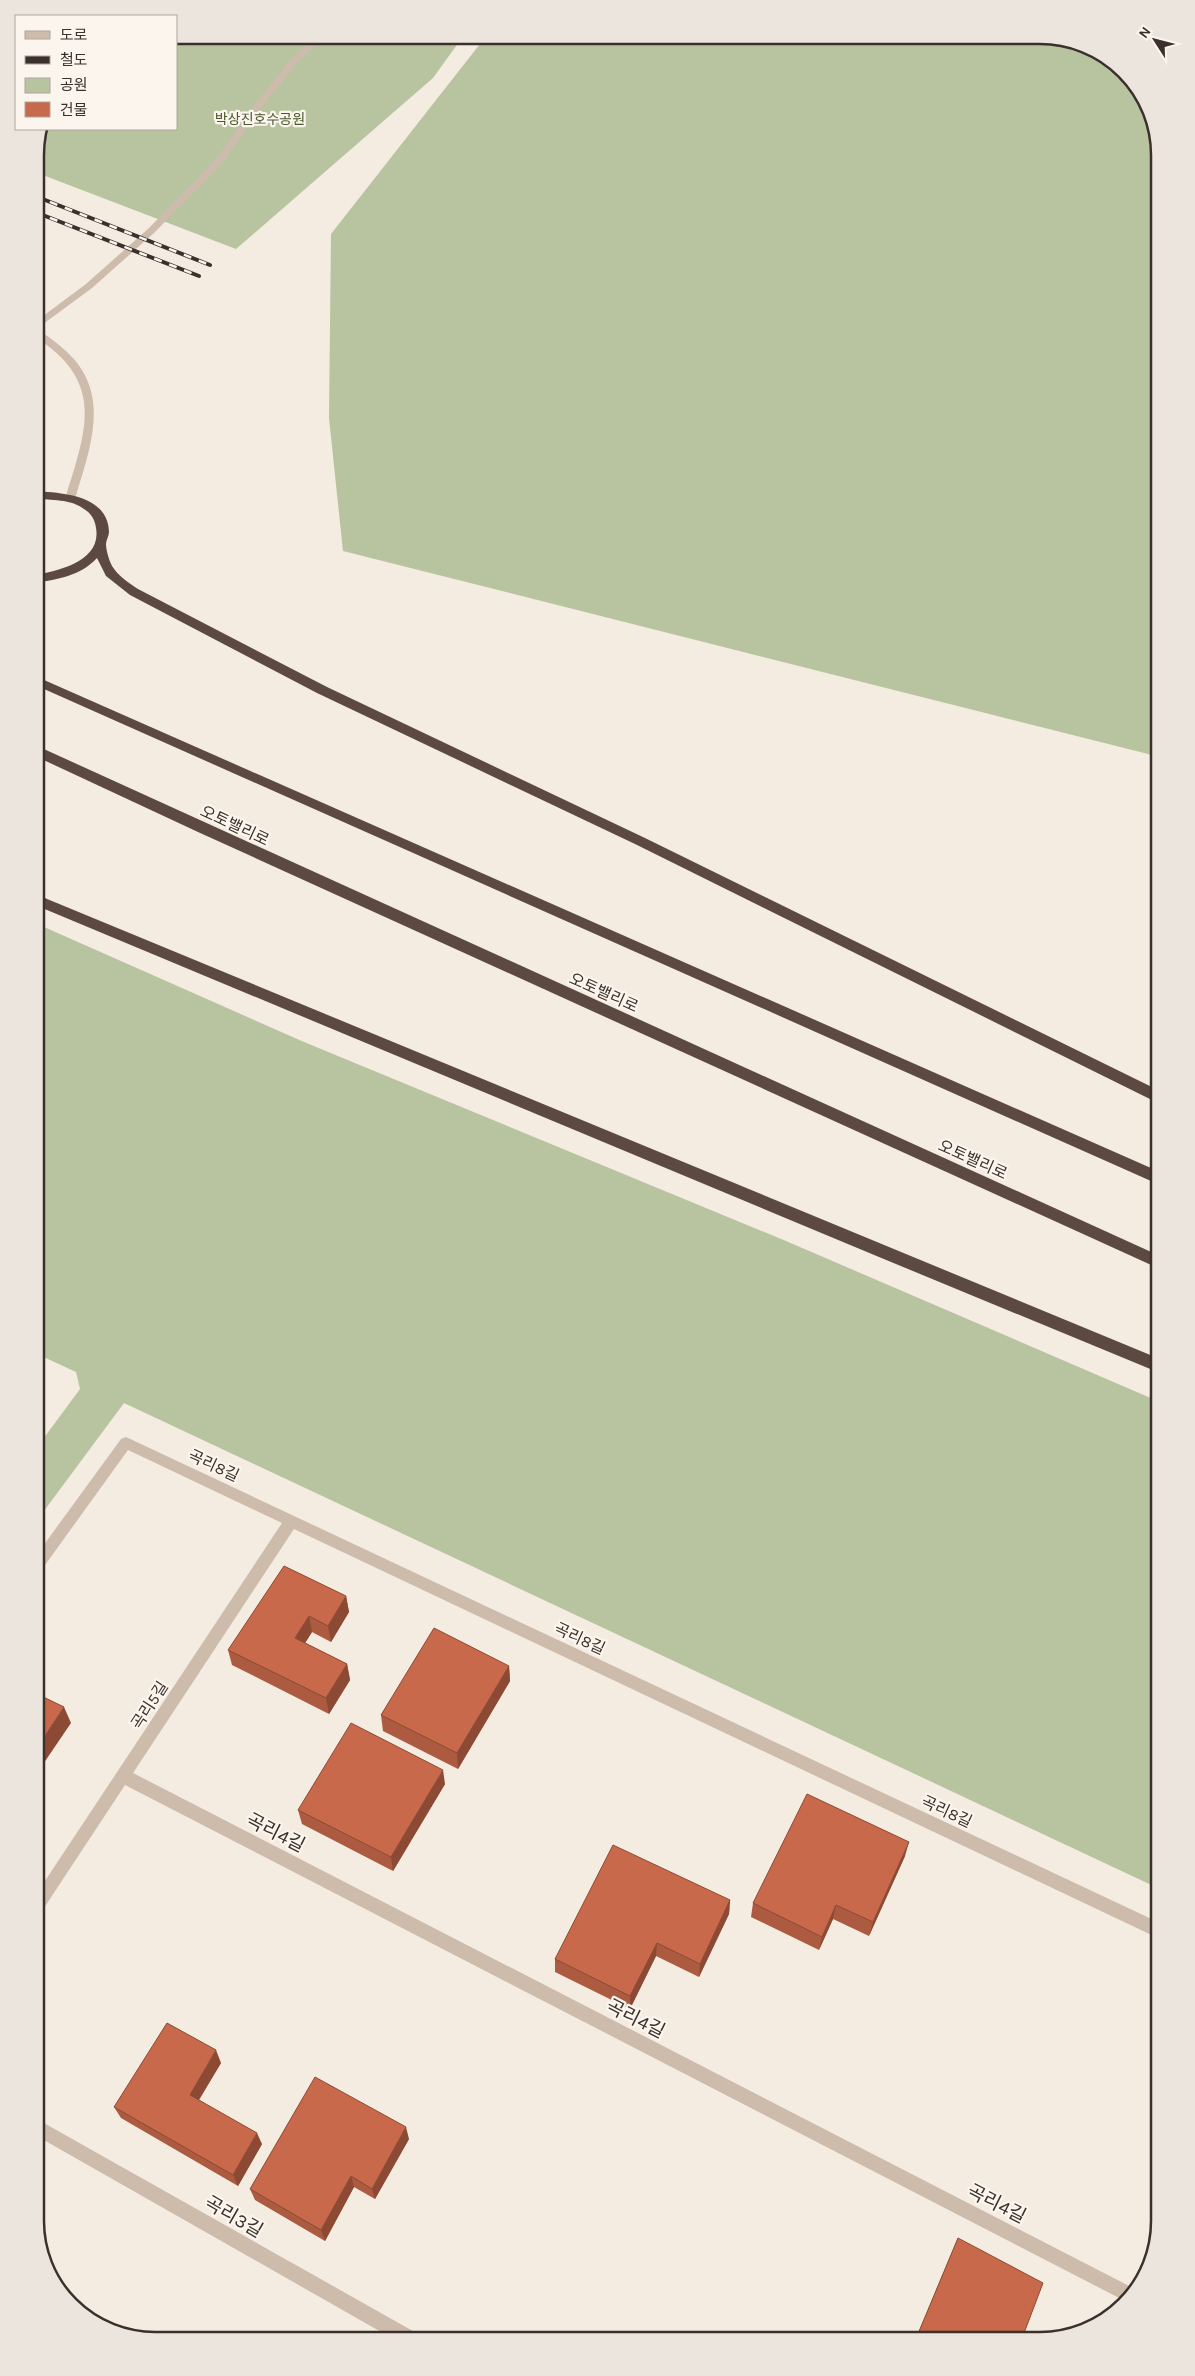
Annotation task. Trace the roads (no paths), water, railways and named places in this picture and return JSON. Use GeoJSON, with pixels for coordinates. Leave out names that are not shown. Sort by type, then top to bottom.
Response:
{"type":"FeatureCollection","features":[{"type":"Feature","properties":{"kind":"highway"},"geometry":{"type":"LineString","coordinates":[[44,494],[71,496],[86,502],[97,511],[103,522],[105,534],[101,546],[92,558],[78,568],[61,575],[44,578]]}},
{"type":"Feature","properties":{"kind":"highway"},"geometry":{"type":"LineString","coordinates":[[101,546],[102,559],[107,570],[117,581],[142,596],[322,690],[640,841],[1151,1094]]}},
{"type":"Feature","properties":{"kind":"highway"},"geometry":{"type":"LineString","coordinates":[[44,684],[1151,1175]]}},
{"type":"Feature","properties":{"kind":"highway","name":"오토밸리로"},"geometry":{"type":"LineString","coordinates":[[44,754],[203,829],[1151,1259]]}},
{"type":"Feature","properties":{"kind":"highway"},"geometry":{"type":"LineString","coordinates":[[44,903],[1151,1362]]}},
{"type":"Feature","properties":{"kind":"street"},"geometry":{"type":"LineString","coordinates":[[44,320],[89,286],[152,230],[220,160],[260,102],[295,60],[313,44]]}},
{"type":"Feature","properties":{"kind":"street"},"geometry":{"type":"LineString","coordinates":[[44,340],[64,354],[79,372],[88,392],[88,423],[83,458],[71,496]]}},
{"type":"Feature","properties":{"kind":"street","name":"곡리8길"},"geometry":{"type":"LineString","coordinates":[[44,1556],[126,1442],[1151,1926]]}},
{"type":"Feature","properties":{"kind":"street","name":"곡리5길"},"geometry":{"type":"LineString","coordinates":[[44,1895],[291,1521]]}},
{"type":"Feature","properties":{"kind":"street","name":"곡리4길"},"geometry":{"type":"LineString","coordinates":[[123,1776],[1126,2292]]}},
{"type":"Feature","properties":{"kind":"street","name":"곡리3길"},"geometry":{"type":"LineString","coordinates":[[44,2131],[398,2332]]}},
{"type":"Feature","properties":{"kind":"railway"},"geometry":{"type":"LineString","coordinates":[[44,200],[210,265]]}},
{"type":"Feature","properties":{"kind":"railway"},"geometry":{"type":"LineString","coordinates":[[44,216],[199,276]]}},
{"type":"Feature","properties":{"kind":"park label","name":"박상진호수공원"},"geometry":{"type":"Point","coordinates":[260,119]}}]}
